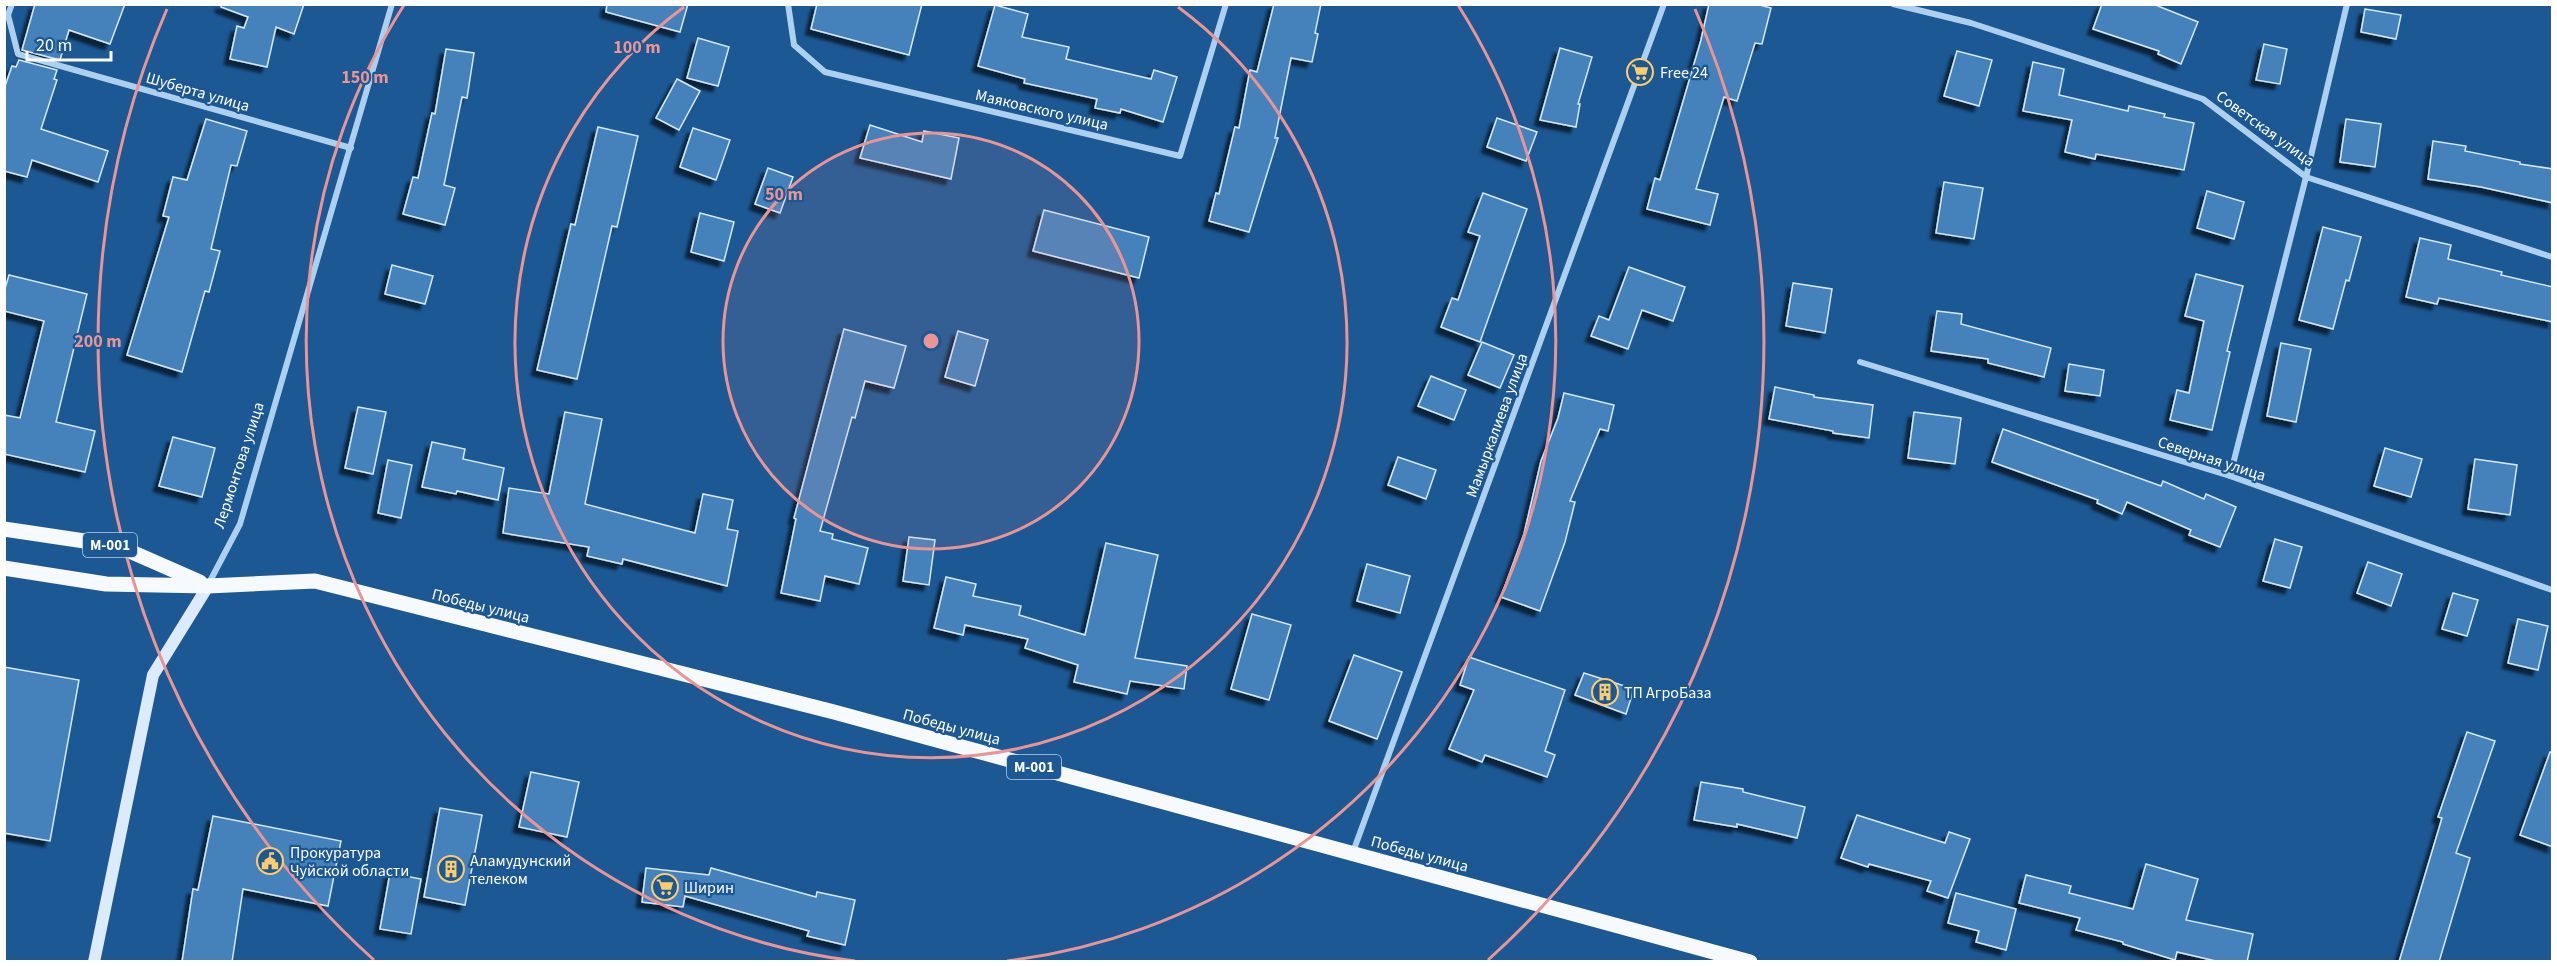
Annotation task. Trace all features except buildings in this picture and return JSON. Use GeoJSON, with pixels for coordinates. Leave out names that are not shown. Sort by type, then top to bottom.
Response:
{"type":"FeatureCollection","features":[{"type":"Feature","properties":{"kind":"main road","name":"М-001"},"geometry":{"type":"LineString","coordinates":[[4,529],[118,546],[208,586]]}},
{"type":"Feature","properties":{"kind":"main road","name":"М-001"},"geometry":{"type":"LineString","coordinates":[[4,568],[106,584],[208,586]]}},
{"type":"Feature","properties":{"kind":"main road","name":"Победы улица"},"geometry":{"type":"LineString","coordinates":[[208,586],[315,581],[834,712],[1750,962]]}},
{"type":"Feature","properties":{"kind":"main road","name":"Лермонтова улица"},"geometry":{"type":"LineString","coordinates":[[94,962],[153,675],[208,586]]}},
{"type":"Feature","properties":{"kind":"street","name":"Шуберта улица"},"geometry":{"type":"LineString","coordinates":[[12,4],[8,15],[18,54],[351,148]]}},
{"type":"Feature","properties":{"kind":"street","name":"Лермонтова улица"},"geometry":{"type":"LineString","coordinates":[[208,586],[240,524],[392,4]]}},
{"type":"Feature","properties":{"kind":"street","name":"Маяковского улица"},"geometry":{"type":"LineString","coordinates":[[788,4],[794,45],[825,72],[1180,156],[1226,4]]}},
{"type":"Feature","properties":{"kind":"street","name":"Мамыркалиева улица"},"geometry":{"type":"LineString","coordinates":[[1353,854],[1664,4]]}},
{"type":"Feature","properties":{"kind":"street","name":"Советская улица"},"geometry":{"type":"LineString","coordinates":[[1893,4],[1971,23],[2203,99],[2306,177],[2553,257]]}},
{"type":"Feature","properties":{"kind":"street"},"geometry":{"type":"LineString","coordinates":[[2230,476],[2306,177],[2347,4]]}},
{"type":"Feature","properties":{"kind":"street","name":"Северная улица"},"geometry":{"type":"LineString","coordinates":[[1860,362],[2230,476],[2553,590]]}},
{"type":"Feature","properties":{"kind":"place","name":"Free 24"},"geometry":{"type":"Point","coordinates":[1640,72]}},
{"type":"Feature","properties":{"kind":"place","name":"ТП АгроБаза"},"geometry":{"type":"Point","coordinates":[1605,692]}},
{"type":"Feature","properties":{"kind":"place","name":"Прокуратура Чуйской области"},"geometry":{"type":"Point","coordinates":[270,861]}},
{"type":"Feature","properties":{"kind":"place","name":"Аламудунский телеком"},"geometry":{"type":"Point","coordinates":[451,869]}},
{"type":"Feature","properties":{"kind":"place","name":"Ширин"},"geometry":{"type":"Point","coordinates":[665,887]}}]}
